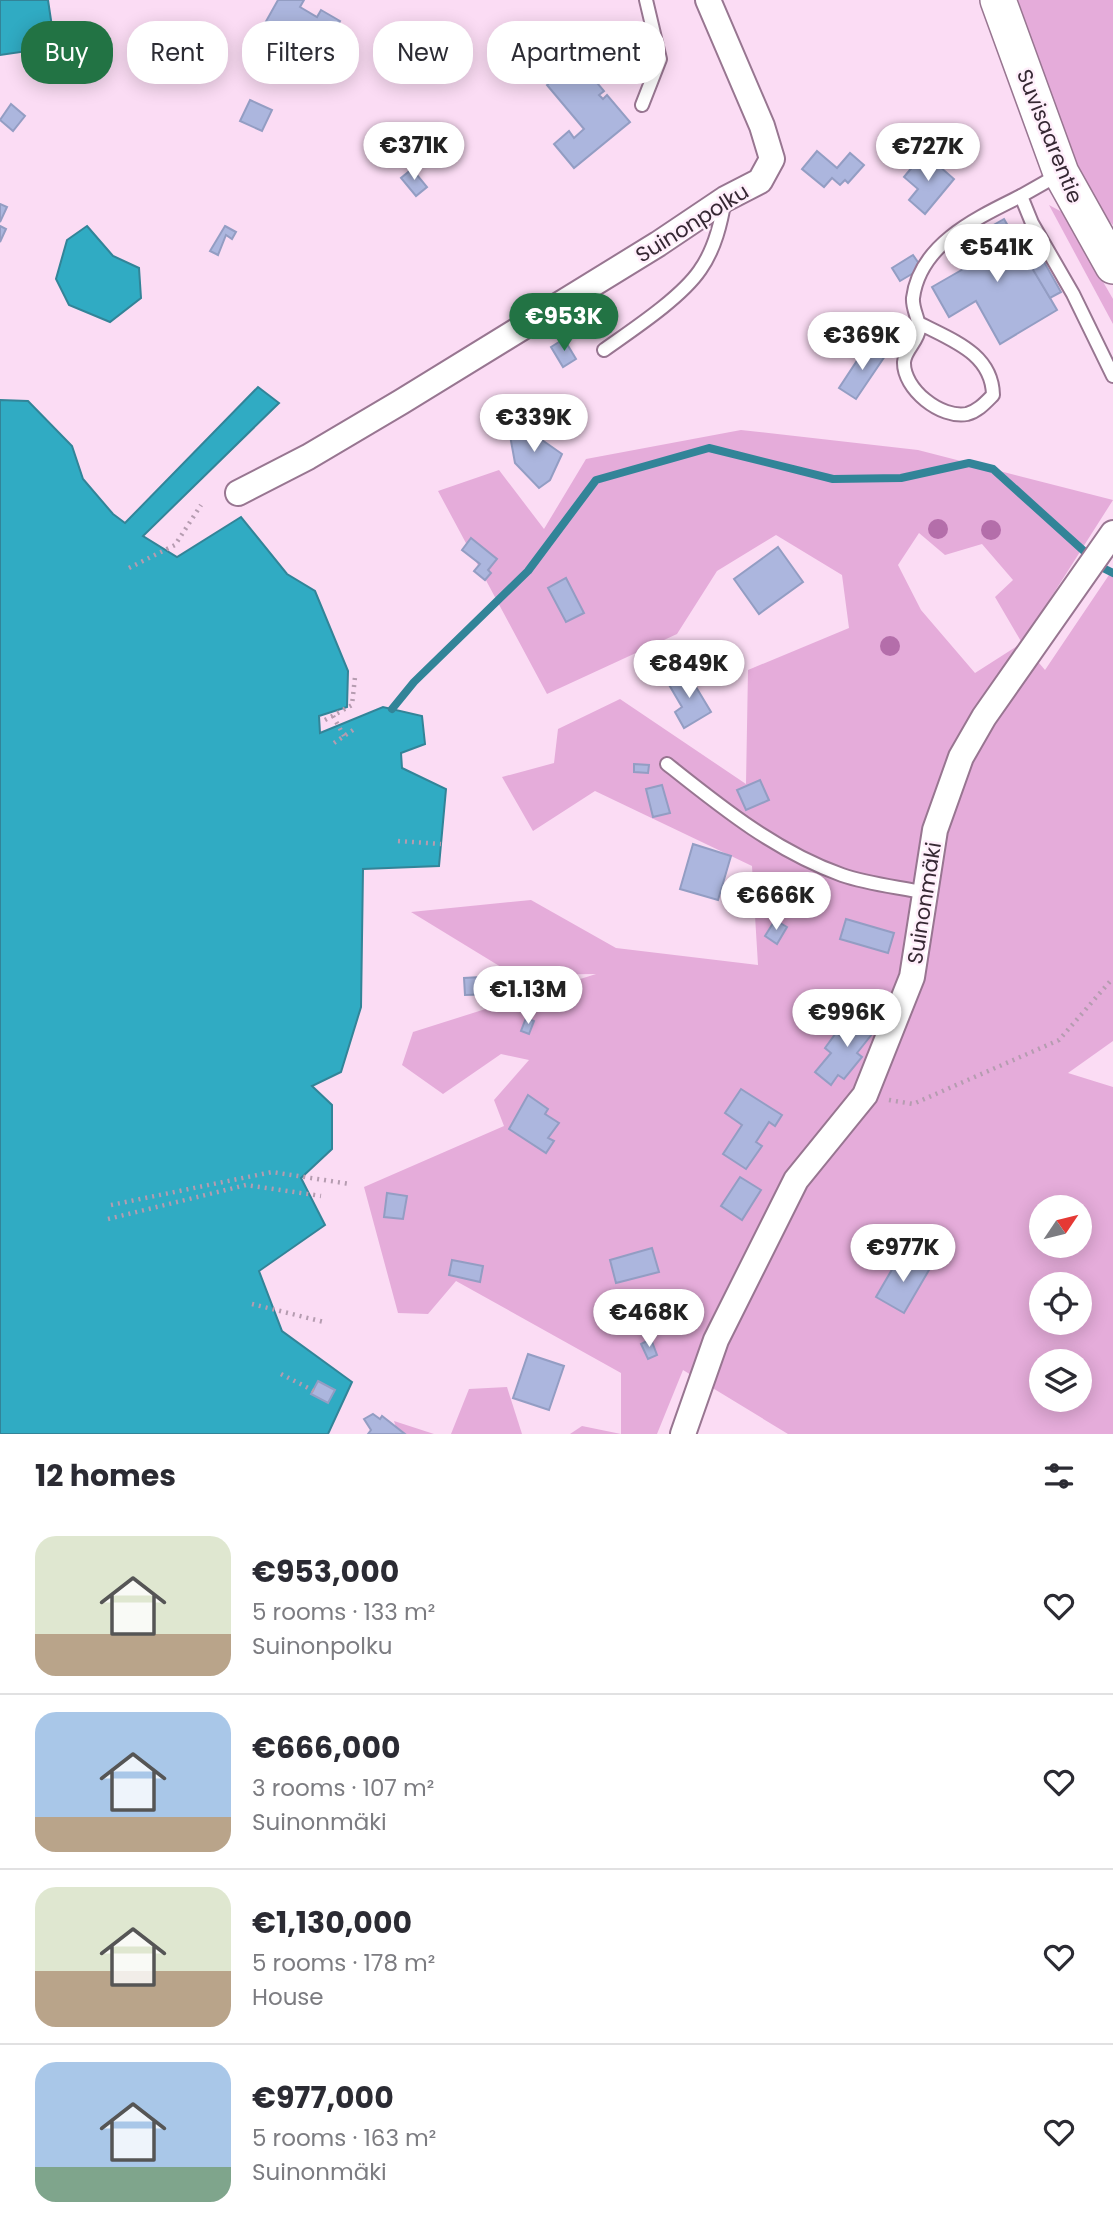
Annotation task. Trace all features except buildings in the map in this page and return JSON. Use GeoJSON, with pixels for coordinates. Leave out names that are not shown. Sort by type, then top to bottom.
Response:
{"type":"FeatureCollection","features":[{"type":"Feature","properties":{"kind":"street","name":"Suinonpolku"},"geometry":{"type":"LineString","coordinates":[[238,493],[308,457],[401,402],[658,244],[725,199],[760,181],[772,159],[762,126],[708,0]]}},
{"type":"Feature","properties":{"kind":"street","name":"Suvisaarentie"},"geometry":{"type":"LineString","coordinates":[[998,0],[1061,173],[1113,266]]}},
{"type":"Feature","properties":{"kind":"street","name":"Suinonmäki"},"geometry":{"type":"LineString","coordinates":[[683,1434],[716,1340],[796,1180],[864,1095],[912,977],[935,830],[961,757],[984,717],[1113,533]]}},
{"type":"Feature","properties":{"kind":"lane"},"geometry":{"type":"LineString","coordinates":[[642,105],[660,59],[646,0]]}},
{"type":"Feature","properties":{"kind":"lane"},"geometry":{"type":"LineString","coordinates":[[919,323],[960,344],[987,368],[993,395],[982,407],[967,414],[949,413],[930,403],[914,389],[905,375],[904,360],[919,332],[919,323],[913,310],[914,296],[925,267],[937,249],[952,235],[1061,173]]}},
{"type":"Feature","properties":{"kind":"lane"},"geometry":{"type":"LineString","coordinates":[[1021,196],[1032,223],[1068,286],[1113,376]]}},
{"type":"Feature","properties":{"kind":"lane"},"geometry":{"type":"LineString","coordinates":[[604,351],[661,307],[700,271],[720,228],[725,199]]}},
{"type":"Feature","properties":{"kind":"lane"},"geometry":{"type":"LineString","coordinates":[[667,764],[733,816],[790,853],[844,876],[926,893]]}},
{"type":"Feature","properties":{"kind":"path"},"geometry":{"type":"LineString","coordinates":[[130,568],[175,545],[201,505]]}},
{"type":"Feature","properties":{"kind":"path"},"geometry":{"type":"LineString","coordinates":[[325,720],[352,705],[355,677]]}},
{"type":"Feature","properties":{"kind":"path"},"geometry":{"type":"LineString","coordinates":[[333,716],[344,736]]}},
{"type":"Feature","properties":{"kind":"path"},"geometry":{"type":"LineString","coordinates":[[334,743],[353,730]]}},
{"type":"Feature","properties":{"kind":"path"},"geometry":{"type":"LineString","coordinates":[[398,841],[441,844]]}},
{"type":"Feature","properties":{"kind":"path"},"geometry":{"type":"LineString","coordinates":[[864,1095],[913,1104],[1059,1040],[1113,978]]}},
{"type":"Feature","properties":{"kind":"path"},"geometry":{"type":"LineString","coordinates":[[111,1205],[272,1172],[350,1184]]}},
{"type":"Feature","properties":{"kind":"path"},"geometry":{"type":"LineString","coordinates":[[108,1219],[246,1185],[321,1196]]}},
{"type":"Feature","properties":{"kind":"path"},"geometry":{"type":"LineString","coordinates":[[252,1304],[324,1322]]}},
{"type":"Feature","properties":{"kind":"path"},"geometry":{"type":"LineString","coordinates":[[281,1374],[318,1393]]}},
{"type":"Feature","properties":{"kind":"shaded area"},"geometry":{"type":"Polygon","coordinates":[[[1018,0],[1113,0],[1113,225],[1081,179],[1068,150],[1018,0]]]}},
{"type":"Feature","properties":{"kind":"shaded area"},"geometry":{"type":"Polygon","coordinates":[[[1049,205],[1062,212],[1113,299],[1113,324],[1049,205]]]}},
{"type":"Feature","properties":{"kind":"shaded area"},"geometry":{"type":"Polygon","coordinates":[[[741,430],[918,450],[1113,500],[1022,643],[1045,670],[1113,569],[1113,1041],[1068,1073],[1113,1087],[1113,1434],[788,1434],[683,1370],[657,1434],[621,1434],[621,1373],[456,1281],[428,1314],[398,1313],[364,1187],[504,1126],[494,1100],[529,1060],[501,1054],[443,1094],[402,1065],[413,1032],[596,974],[514,975],[411,912],[531,900],[616,948],[758,965],[752,866],[595,791],[533,831],[502,777],[554,763],[558,729],[620,699],[746,784],[748,670],[849,628],[842,575],[776,535],[717,571],[677,634],[547,694],[438,491],[499,470],[544,529],[586,459],[741,430]],[[919,533],[898,565],[921,610],[975,673],[1022,643],[995,597],[1013,580],[982,544],[945,555],[919,533]]]}},
{"type":"Feature","properties":{"kind":"shaded area"},"geometry":{"type":"Polygon","coordinates":[[[507,1387],[522,1434],[451,1434],[469,1389],[507,1387]]]}},
{"type":"Feature","properties":{"kind":"shaded area"},"geometry":{"type":"Polygon","coordinates":[[[394,1421],[434,1434],[398,1434],[394,1421]]]}},
{"type":"Feature","properties":{"kind":"shaded area"},"geometry":{"type":"Polygon","coordinates":[[[582,1426],[621,1434],[570,1434],[582,1426]]]}},
{"type":"Feature","properties":{"kind":"water"},"geometry":{"type":"Polygon","coordinates":[[[0,0],[48,0],[51,21],[21,21],[21,52],[0,55],[0,0]]]}},
{"type":"Feature","properties":{"kind":"water"},"geometry":{"type":"Polygon","coordinates":[[[87,226],[113,256],[139,268],[141,298],[110,322],[69,305],[56,279],[67,240],[87,226]]]}},
{"type":"Feature","properties":{"kind":"water"},"geometry":{"type":"Polygon","coordinates":[[[258,387],[279,403],[143,536],[177,557],[241,517],[287,574],[315,591],[348,671],[347,707],[319,716],[320,733],[383,707],[422,716],[425,744],[401,753],[402,768],[446,789],[439,866],[363,869],[361,1007],[341,1072],[312,1086],[332,1105],[332,1149],[301,1178],[325,1225],[259,1271],[282,1331],[352,1382],[328,1434],[0,1434],[0,400],[28,401],[72,446],[83,479],[113,514],[125,523],[258,387]]]}},
{"type":"Feature","properties":{"kind":"waterway"},"geometry":{"type":"LineString","coordinates":[[392,709],[414,682],[528,571],[596,480],[709,448],[833,479],[901,478],[969,463],[993,469],[1085,552]]}},
{"type":"Feature","properties":{"kind":"waterway"},"geometry":{"type":"LineString","coordinates":[[1103,568],[1113,573]]}}]}
